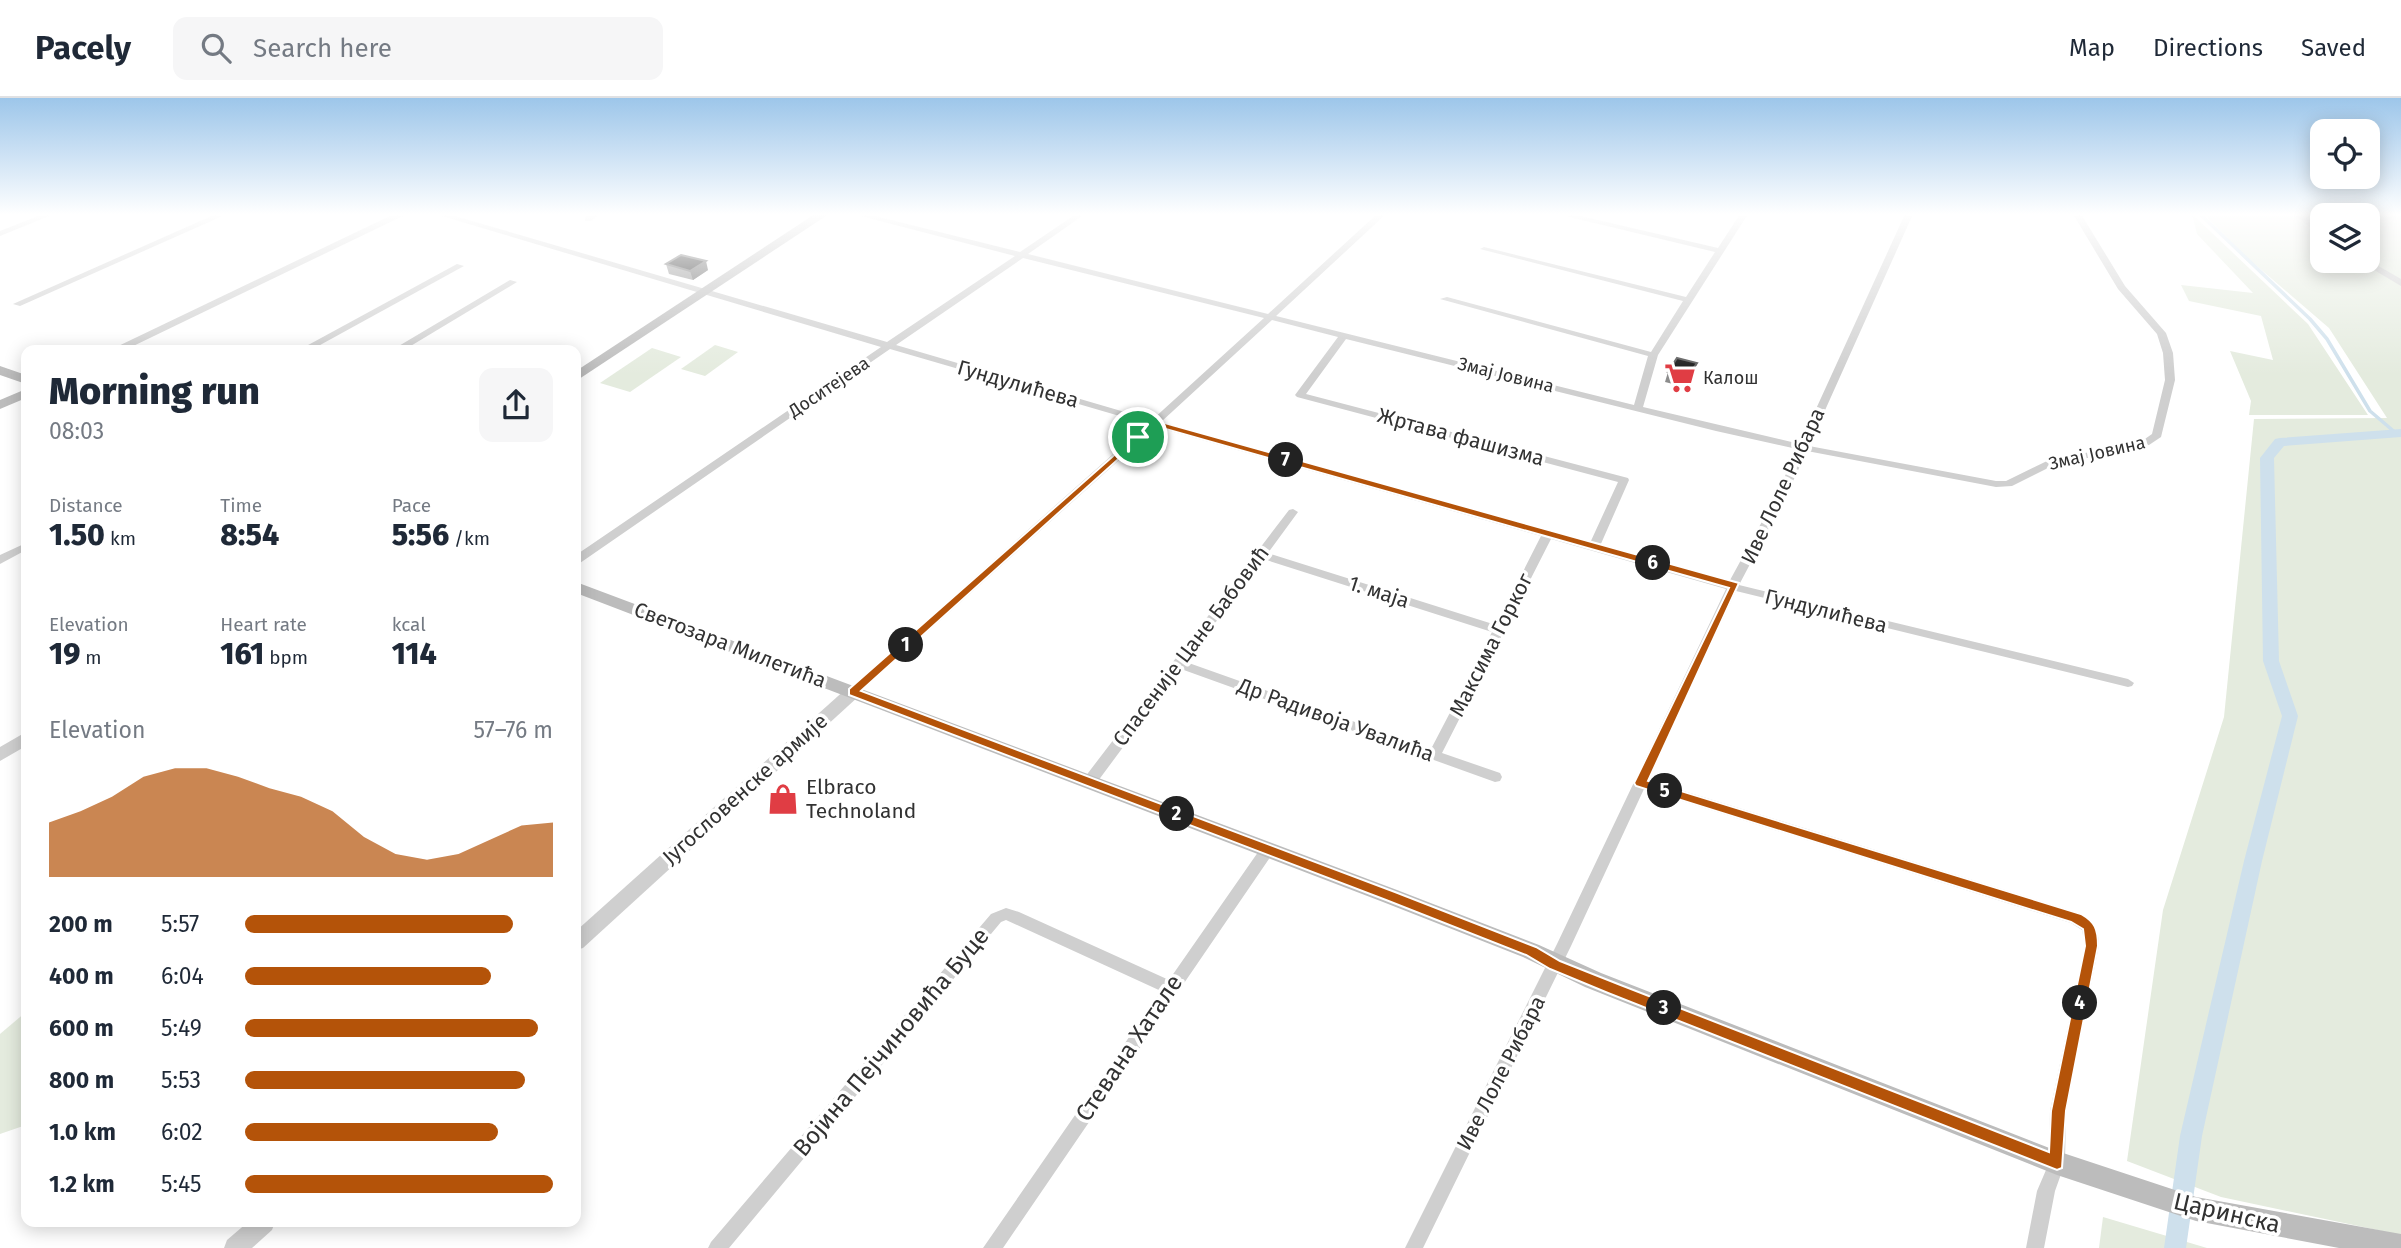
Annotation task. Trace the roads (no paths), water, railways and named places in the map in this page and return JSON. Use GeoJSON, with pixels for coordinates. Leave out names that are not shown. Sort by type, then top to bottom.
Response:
{"type":"FeatureCollection","features":[{"type":"Feature","properties":{"kind":"main road"},"geometry":{"type":"LineString","coordinates":[[581,374],[741,268]]}},
{"type":"Feature","properties":{"kind":"main road"},"geometry":{"type":"LineString","coordinates":[[0,370],[21,378]]}},
{"type":"Feature","properties":{"kind":"main road"},"geometry":{"type":"LineString","coordinates":[[0,405],[21,395]]}},
{"type":"Feature","properties":{"kind":"main road","name":"Светозара Милетића"},"geometry":{"type":"LineString","coordinates":[[581,589],[1531,951],[1555,965],[2057,1163]]}},
{"type":"Feature","properties":{"kind":"main road","name":"Царинска"},"geometry":{"type":"LineString","coordinates":[[2057,1163],[2196,1209],[2401,1247]]}},
{"type":"Feature","properties":{"kind":"street"},"geometry":{"type":"LineString","coordinates":[[17,304],[100,268]]}},
{"type":"Feature","properties":{"kind":"street"},"geometry":{"type":"LineString","coordinates":[[127,345],[289,268]]}},
{"type":"Feature","properties":{"kind":"street"},"geometry":{"type":"LineString","coordinates":[[313,345],[455,268]]}},
{"type":"Feature","properties":{"kind":"street","name":"Гундулићева"},"geometry":{"type":"LineString","coordinates":[[625,268],[1154,423],[1807,607],[2127,682]]}},
{"type":"Feature","properties":{"kind":"street","name":"Доситејева"},"geometry":{"type":"LineString","coordinates":[[581,557],[1005,268]]}},
{"type":"Feature","properties":{"kind":"street","name":"Змај Јовина"},"geometry":{"type":"LineString","coordinates":[[1071,268],[1802,447],[1980,483],[2002,484],[2043,465],[2155,438],[2170,380],[2168,353],[2161,333],[2121,287],[2109,268]]}},
{"type":"Feature","properties":{"kind":"street","name":"Југословенске армије"},"geometry":{"type":"LineString","coordinates":[[581,937],[1154,423],[1322,268]]}},
{"type":"Feature","properties":{"kind":"street"},"geometry":{"type":"LineString","coordinates":[[1559,268],[1689,300]]}},
{"type":"Feature","properties":{"kind":"street"},"geometry":{"type":"LineString","coordinates":[[1639,408],[1653,355],[1709,268]]}},
{"type":"Feature","properties":{"kind":"street","name":"Иве Лоле Рибара"},"geometry":{"type":"LineString","coordinates":[[1414,1248],[1555,965],[1802,447],[1884,268]]}},
{"type":"Feature","properties":{"kind":"street"},"geometry":{"type":"LineString","coordinates":[[2380,271],[2401,283]]}},
{"type":"Feature","properties":{"kind":"street"},"geometry":{"type":"LineString","coordinates":[[406,345],[513,282]]}},
{"type":"Feature","properties":{"kind":"street"},"geometry":{"type":"LineString","coordinates":[[1444,299],[1653,355]]}},
{"type":"Feature","properties":{"kind":"street","name":"Жртава фашизма"},"geometry":{"type":"LineString","coordinates":[[1344,335],[1300,395],[1624,480],[1594,547]]}},
{"type":"Feature","properties":{"kind":"street","name":"Спасеније Цане Бабовић"},"geometry":{"type":"LineString","coordinates":[[1090,781],[1293,512]]}},
{"type":"Feature","properties":{"kind":"street","name":"Максима Горког"},"geometry":{"type":"LineString","coordinates":[[1434,755],[1548,534]]}},
{"type":"Feature","properties":{"kind":"street"},"geometry":{"type":"LineString","coordinates":[[0,560],[21,549]]}},
{"type":"Feature","properties":{"kind":"street","name":"1. маја"},"geometry":{"type":"LineString","coordinates":[[1261,554],[1499,630]]}},
{"type":"Feature","properties":{"kind":"street","name":"Др Радивоја Увалића"},"geometry":{"type":"LineString","coordinates":[[1178,664],[1495,777]]}},
{"type":"Feature","properties":{"kind":"street"},"geometry":{"type":"LineString","coordinates":[[0,755],[21,741]]}},
{"type":"Feature","properties":{"kind":"street"},"geometry":{"type":"LineString","coordinates":[[1641,783],[1968,883],[2076,918],[2088,925],[2092,931],[2092,946],[2058,1111],[2057,1163],[2046,1191],[2035,1248]]}},
{"type":"Feature","properties":{"kind":"street","name":"Стевана Хатале"},"geometry":{"type":"LineString","coordinates":[[992,1248],[1268,849]]}},
{"type":"Feature","properties":{"kind":"street","name":"Војина Пејчиновића Буце"},"geometry":{"type":"LineString","coordinates":[[717,1248],[996,918],[1006,914],[1014,916],[1170,988]]}},
{"type":"Feature","properties":{"kind":"street"},"geometry":{"type":"LineString","coordinates":[[235,1248],[258,1227]]}},
{"type":"Feature","properties":{"kind":"waterway"},"geometry":{"type":"LineString","coordinates":[[2256,268],[2327,339],[2370,411],[2397,434]]}},
{"type":"Feature","properties":{"kind":"waterway"},"geometry":{"type":"LineString","coordinates":[[2175,1248],[2191,1136],[2253,861],[2290,716],[2271,661],[2267,458],[2280,442],[2401,433]]}},
{"type":"Feature","properties":{"kind":"place","name":"Калош"},"geometry":{"type":"Point","coordinates":[1680,378]}},
{"type":"Feature","properties":{"kind":"place","name":"Elbraco Technoland"},"geometry":{"type":"Point","coordinates":[783,799]}}]}
